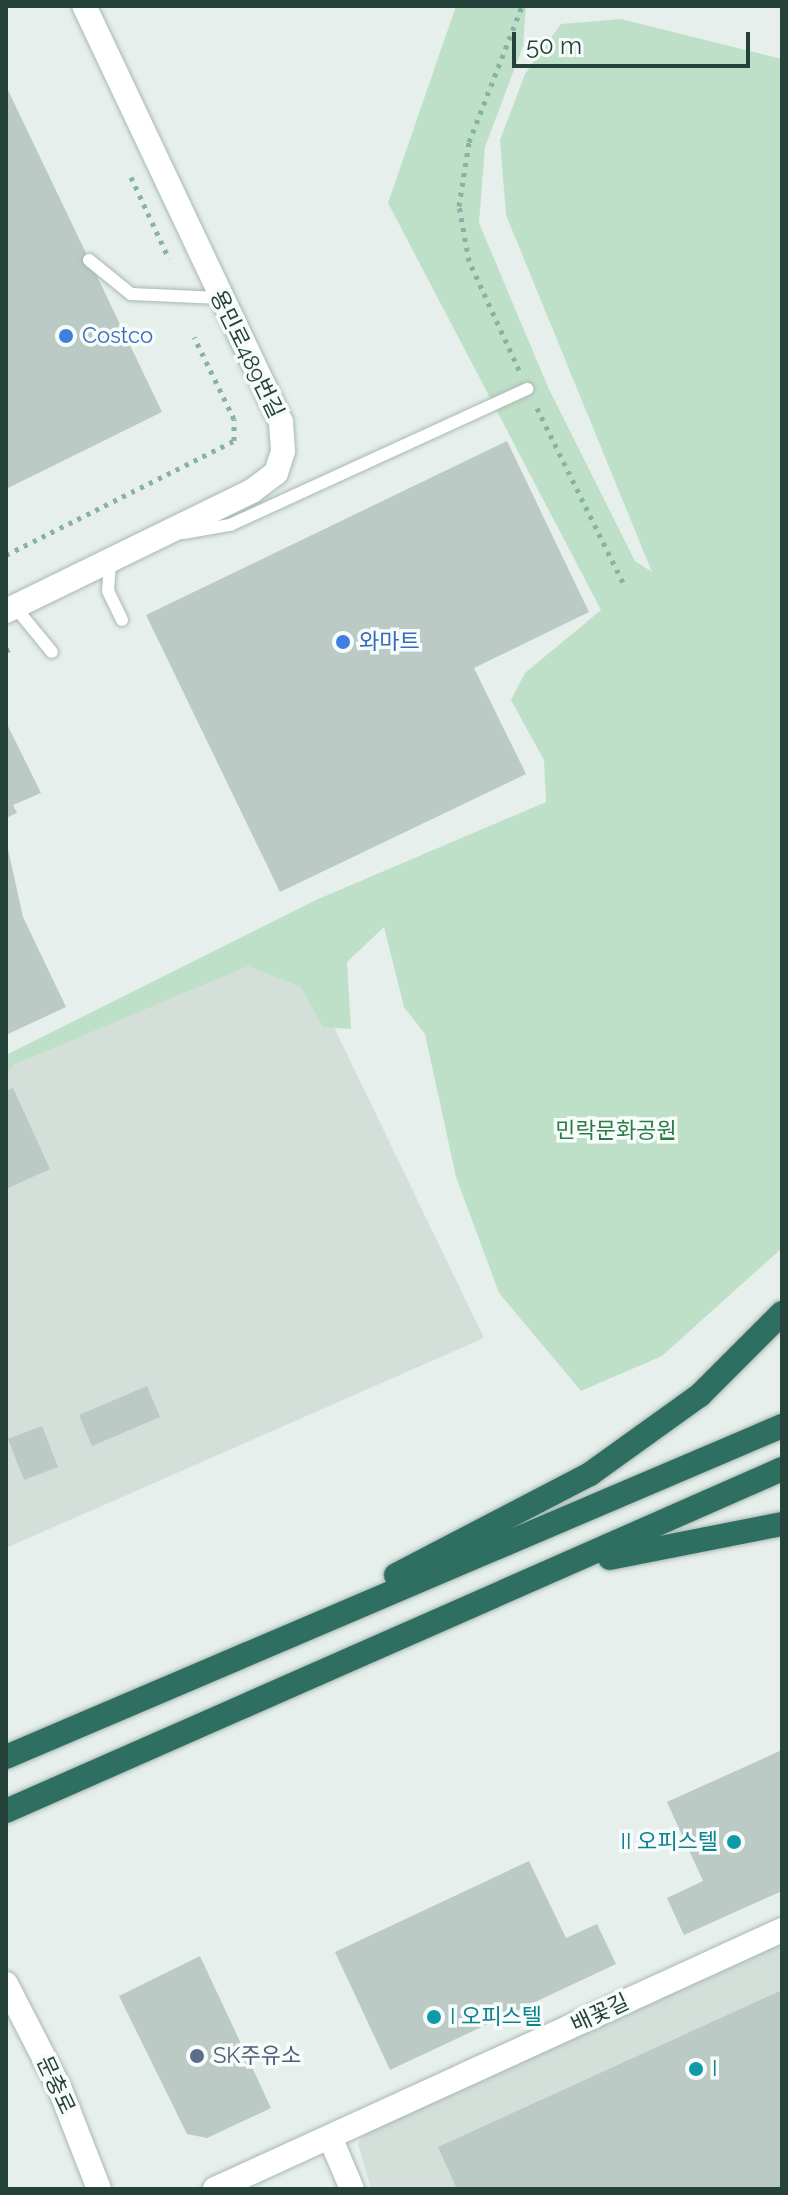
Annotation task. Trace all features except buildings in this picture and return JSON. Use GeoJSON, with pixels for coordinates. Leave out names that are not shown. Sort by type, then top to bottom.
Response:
{"type":"FeatureCollection","features":[{"type":"Feature","properties":{"kind":"highway"},"geometry":{"type":"LineString","coordinates":[[234,1660],[590,1474],[700,1395],[782,1313]]}},
{"type":"Feature","properties":{"kind":"highway"},"geometry":{"type":"LineString","coordinates":[[6,1757],[782,1426]]}},
{"type":"Feature","properties":{"kind":"highway"},"geometry":{"type":"LineString","coordinates":[[6,1811],[782,1469]]}},
{"type":"Feature","properties":{"kind":"highway"},"geometry":{"type":"LineString","coordinates":[[565,1567],[782,1524]]}},
{"type":"Feature","properties":{"kind":"street","name":"용민로489번길"},"geometry":{"type":"LineString","coordinates":[[10,609],[110,563],[252,491],[276,473],[283,451],[281,422],[84,6]]}},
{"type":"Feature","properties":{"kind":"street","name":"배꽃길"},"geometry":{"type":"LineString","coordinates":[[215,2189],[782,1930]]}},
{"type":"Feature","properties":{"kind":"street","name":"문충로"},"geometry":{"type":"LineString","coordinates":[[6,1984],[60,2089],[99,2189]]}},
{"type":"Feature","properties":{"kind":"street"},"geometry":{"type":"LineString","coordinates":[[330,2137],[352,2189]]}},
{"type":"Feature","properties":{"kind":"lane"},"geometry":{"type":"LineString","coordinates":[[89,260],[131,294],[220,298]]}},
{"type":"Feature","properties":{"kind":"lane"},"geometry":{"type":"LineString","coordinates":[[160,537],[230,525],[527,389]]}},
{"type":"Feature","properties":{"kind":"lane"},"geometry":{"type":"LineString","coordinates":[[110,563],[108,591],[122,620]]}},
{"type":"Feature","properties":{"kind":"lane"},"geometry":{"type":"LineString","coordinates":[[10,609],[52,652]]}},
{"type":"Feature","properties":{"kind":"path"},"geometry":{"type":"LineString","coordinates":[[522,6],[469,142],[459,206],[469,261],[527,389],[623,583]]}},
{"type":"Feature","properties":{"kind":"path"},"geometry":{"type":"LineString","coordinates":[[6,555],[234,441],[234,419],[194,337]]}},
{"type":"Feature","properties":{"kind":"shaded area"},"geometry":{"type":"Polygon","coordinates":[[[289,934],[484,1338],[6,1548],[6,1062],[289,934]]]}},
{"type":"Feature","properties":{"kind":"shaded area","name":"I"},"geometry":{"type":"Polygon","coordinates":[[[782,1942],[782,2189],[371,2189],[358,2144],[368,2128],[782,1942]]]}},
{"type":"Feature","properties":{"kind":"green space","name":"민락문화공원"},"geometry":{"type":"Polygon","coordinates":[[[456,6],[526,6],[523,46],[485,147],[479,223],[548,387],[635,561],[652,572],[506,215],[500,140],[525,74],[561,24],[621,19],[782,59],[782,1248],[662,1356],[581,1391],[499,1293],[456,1177],[425,1034],[404,1007],[384,927],[347,962],[351,1029],[323,1027],[301,987],[248,966],[13,1065],[6,1075],[6,1055],[316,900],[546,802],[544,760],[511,700],[525,673],[601,610],[388,203],[456,6]]]}},
{"type":"Feature","properties":{"kind":"place","name":"Costco"},"geometry":{"type":"Point","coordinates":[66,336]}},
{"type":"Feature","properties":{"kind":"place","name":"와마트"},"geometry":{"type":"Point","coordinates":[343,642]}},
{"type":"Feature","properties":{"kind":"place","name":"II 오피스텔"},"geometry":{"type":"Point","coordinates":[734,1842]}},
{"type":"Feature","properties":{"kind":"place","name":"I 오피스텔"},"geometry":{"type":"Point","coordinates":[434,2017]}},
{"type":"Feature","properties":{"kind":"place","name":"SK주유소"},"geometry":{"type":"Point","coordinates":[197,2056]}},
{"type":"Feature","properties":{"kind":"place","name":"I"},"geometry":{"type":"Point","coordinates":[696,2069]}}]}
